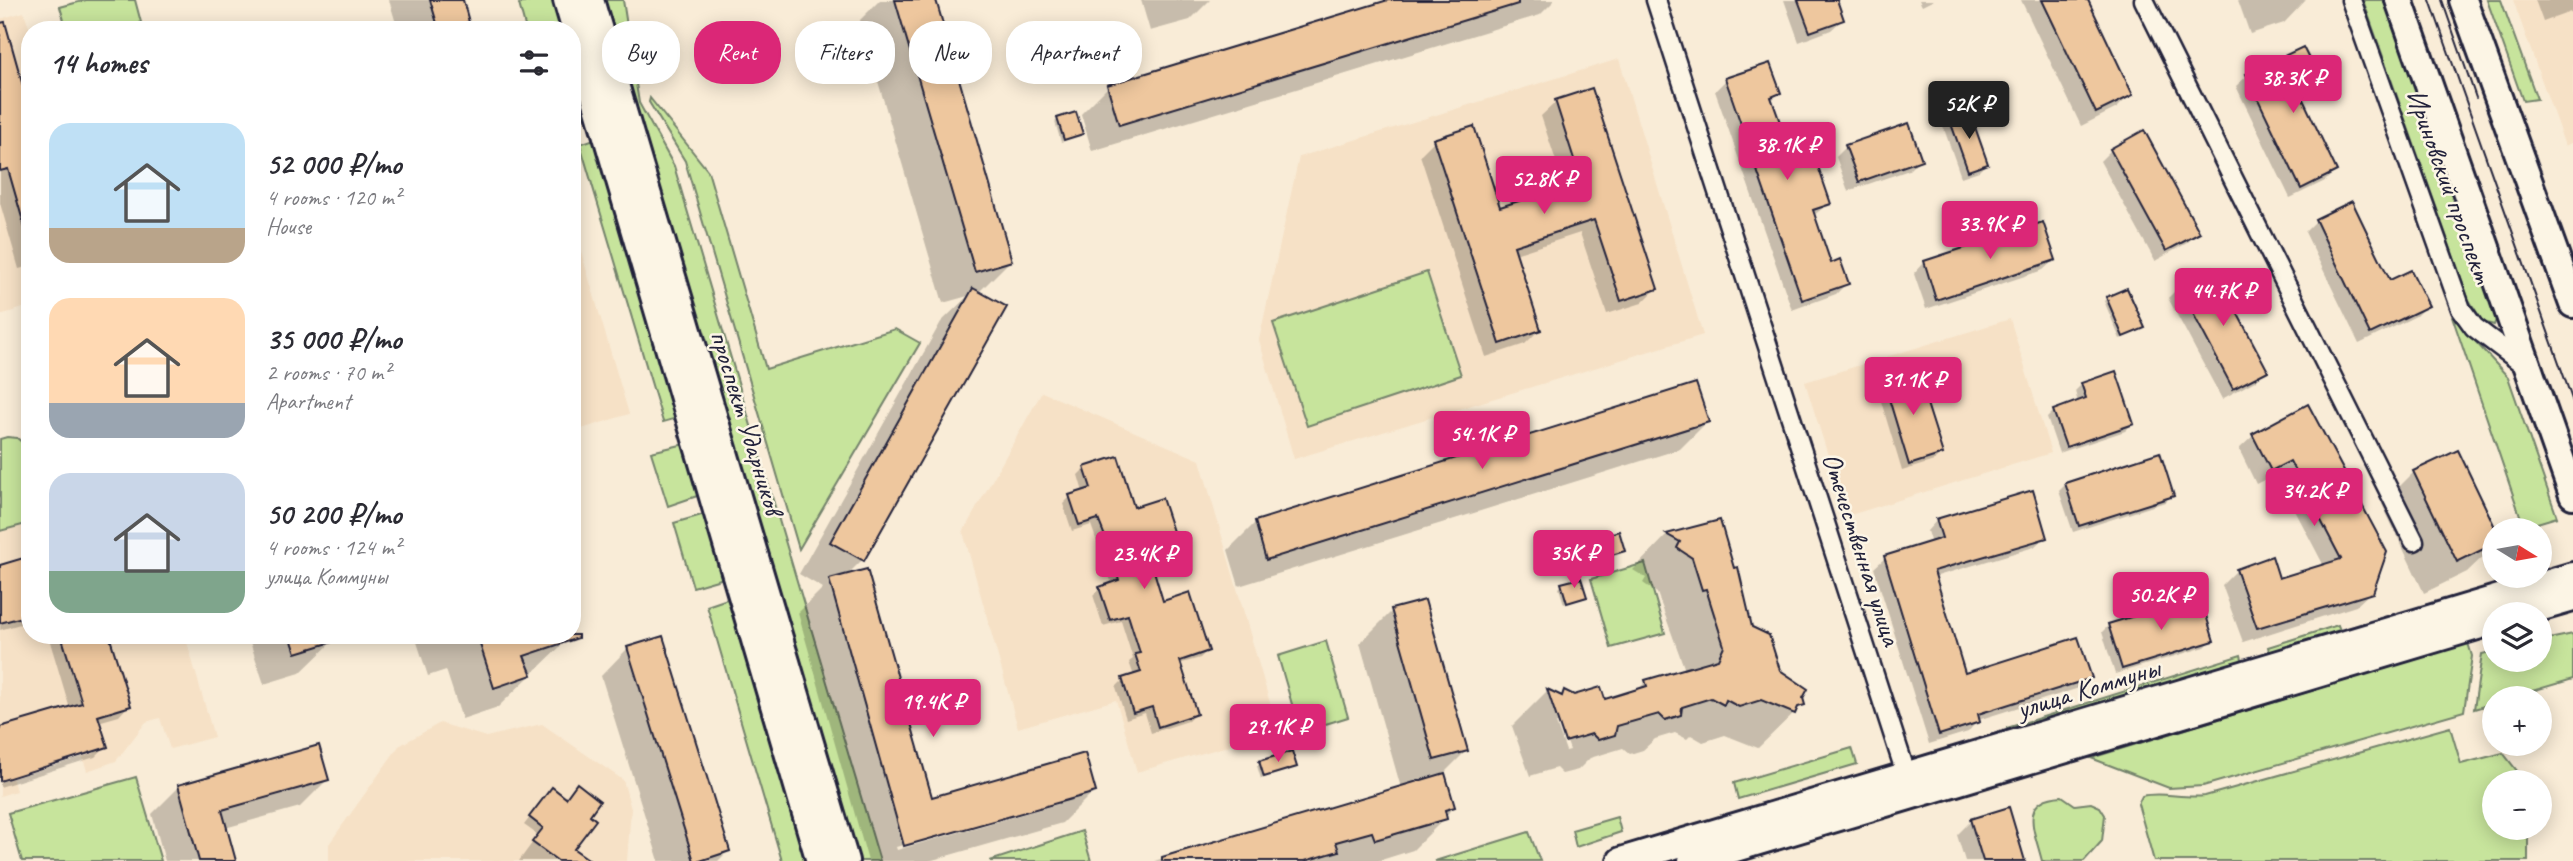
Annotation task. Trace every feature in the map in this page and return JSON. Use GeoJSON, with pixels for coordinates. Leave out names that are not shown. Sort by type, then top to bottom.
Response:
{"type":"FeatureCollection","features":[{"type":"Feature","properties":{"kind":"main road","name":"проспект Ударников"},"geometry":{"type":"LineString","coordinates":[[567,0],[573,21]]}},
{"type":"Feature","properties":{"kind":"main road","name":"проспект Ударников"},"geometry":{"type":"LineString","coordinates":[[590,0],[845,861]]}},
{"type":"Feature","properties":{"kind":"main road","name":"Ириновский проспект"},"geometry":{"type":"LineString","coordinates":[[2399,0],[2573,495]]}},
{"type":"Feature","properties":{"kind":"main road"},"geometry":{"type":"LineString","coordinates":[[2463,0],[2573,304]]}},
{"type":"Feature","properties":{"kind":"main road","name":"проспект Ударников"},"geometry":{"type":"LineString","coordinates":[[581,48],[820,861]]}},
{"type":"Feature","properties":{"kind":"main road","name":"улица Коммуны"},"geometry":{"type":"LineString","coordinates":[[1692,861],[1909,785],[2573,576]]}},
{"type":"Feature","properties":{"kind":"main road"},"geometry":{"type":"LineString","coordinates":[[2552,604],[2573,598]]}},
{"type":"Feature","properties":{"kind":"main road","name":"улица Коммуны"},"geometry":{"type":"LineString","coordinates":[[1621,861],[1909,785],[2482,624]]}},
{"type":"Feature","properties":{"kind":"street","name":"Отечественная улица"},"geometry":{"type":"LineString","coordinates":[[1656,0],[1909,785]]}},
{"type":"Feature","properties":{"kind":"street"},"geometry":{"type":"LineString","coordinates":[[2144,0],[2414,541]]}},
{"type":"Feature","properties":{"kind":"street","name":"Ириновский проспект"},"geometry":{"type":"LineString","coordinates":[[2351,0],[2461,309],[2474,327],[2528,367]]}},
{"type":"Feature","properties":{"kind":"shaded area"},"geometry":{"type":"Polygon","coordinates":[[[2513,0],[2573,0],[2573,142],[2565,146],[2513,0]]]}},
{"type":"Feature","properties":{"kind":"shaded area"},"geometry":{"type":"Polygon","coordinates":[[[24,12],[27,21],[21,21],[21,309],[0,315],[0,19],[24,12]]]}},
{"type":"Feature","properties":{"kind":"shaded area"},"geometry":{"type":"Polygon","coordinates":[[[1619,59],[1703,335],[1294,459],[1259,340],[1299,157],[1619,59]]]}},
{"type":"Feature","properties":{"kind":"shaded area"},"geometry":{"type":"Polygon","coordinates":[[[581,251],[629,414],[581,429],[581,251]]]}},
{"type":"Feature","properties":{"kind":"shaded area"},"geometry":{"type":"Polygon","coordinates":[[[2010,319],[2051,453],[1847,516],[1805,382],[2010,319]]]}},
{"type":"Feature","properties":{"kind":"shaded area"},"geometry":{"type":"Polygon","coordinates":[[[1042,392],[1200,460],[1270,703],[1252,739],[1137,772],[1116,700],[1018,728],[963,532],[1042,392]]]}},
{"type":"Feature","properties":{"kind":"shaded area"},"geometry":{"type":"Polygon","coordinates":[[[21,522],[21,644],[188,644],[214,737],[170,749],[160,718],[146,722],[116,761],[87,771],[82,755],[12,777],[16,791],[0,796],[0,528],[21,522]]]}},
{"type":"Feature","properties":{"kind":"shaded area"},"geometry":{"type":"Polygon","coordinates":[[[440,723],[486,737],[542,724],[623,780],[631,809],[627,861],[329,861],[329,844],[399,746],[440,723]]]}},
{"type":"Feature","properties":{"kind":"green space"},"geometry":{"type":"Polygon","coordinates":[[[86,0],[135,0],[141,21],[64,21],[60,7],[86,0]]]}},
{"type":"Feature","properties":{"kind":"green space"},"geometry":{"type":"Polygon","coordinates":[[[533,0],[554,0],[560,21],[524,21],[519,4],[533,0]]]}},
{"type":"Feature","properties":{"kind":"green space"},"geometry":{"type":"Polygon","coordinates":[[[598,0],[623,0],[626,21],[604,21],[598,0]]]}},
{"type":"Feature","properties":{"kind":"green space"},"geometry":{"type":"Polygon","coordinates":[[[2363,0],[2386,0],[2498,315],[2494,325],[2483,322],[2469,300],[2363,0]]]}},
{"type":"Feature","properties":{"kind":"green space"},"geometry":{"type":"Polygon","coordinates":[[[2487,0],[2501,0],[2537,99],[2523,101],[2487,0]]]}},
{"type":"Feature","properties":{"kind":"green space"},"geometry":{"type":"Polygon","coordinates":[[[623,84],[636,84],[639,103],[674,166],[880,861],[852,861],[623,84]]]}},
{"type":"Feature","properties":{"kind":"green space"},"geometry":{"type":"Polygon","coordinates":[[[581,92],[588,115],[581,117],[581,92]]]}},
{"type":"Feature","properties":{"kind":"green space"},"geometry":{"type":"Polygon","coordinates":[[[650,98],[708,171],[766,369],[895,329],[920,343],[799,549],[685,161],[649,102],[650,98]]]}},
{"type":"Feature","properties":{"kind":"green space"},"geometry":{"type":"Polygon","coordinates":[[[594,139],[677,418],[663,422],[581,144],[594,139]]]}},
{"type":"Feature","properties":{"kind":"green space"},"geometry":{"type":"Polygon","coordinates":[[[1427,272],[1461,375],[1307,426],[1273,323],[1427,272]]]}},
{"type":"Feature","properties":{"kind":"green space"},"geometry":{"type":"Polygon","coordinates":[[[2452,316],[2508,377],[2557,517],[2521,518],[2452,316]]]}},
{"type":"Feature","properties":{"kind":"green space"},"geometry":{"type":"Polygon","coordinates":[[[17,438],[21,441],[21,525],[0,531],[0,439],[17,438]]]}},
{"type":"Feature","properties":{"kind":"green space"},"geometry":{"type":"Polygon","coordinates":[[[685,444],[700,495],[668,506],[651,452],[685,444]]]}},
{"type":"Feature","properties":{"kind":"green space"},"geometry":{"type":"Polygon","coordinates":[[[705,514],[724,578],[693,587],[674,523],[705,514]]]}},
{"type":"Feature","properties":{"kind":"green space"},"geometry":{"type":"Polygon","coordinates":[[[1645,563],[1665,633],[1611,648],[1591,579],[1645,563]]]}},
{"type":"Feature","properties":{"kind":"green space"},"geometry":{"type":"Polygon","coordinates":[[[730,598],[807,861],[782,861],[707,606],[730,598]]]}},
{"type":"Feature","properties":{"kind":"green space"},"geometry":{"type":"Polygon","coordinates":[[[2338,625],[2341,633],[2270,655],[2268,647],[2338,625]]]}},
{"type":"Feature","properties":{"kind":"green space"},"geometry":{"type":"Polygon","coordinates":[[[2573,634],[2573,679],[2549,686],[2482,686],[2482,707],[2474,709],[2482,654],[2482,672],[2552,672],[2552,638],[2573,634]]]}},
{"type":"Feature","properties":{"kind":"green space"},"geometry":{"type":"Polygon","coordinates":[[[1326,641],[1348,717],[1300,732],[1278,656],[1326,641]]]}},
{"type":"Feature","properties":{"kind":"green space"},"geometry":{"type":"Polygon","coordinates":[[[2468,643],[2472,656],[2464,711],[2203,786],[2169,788],[2091,758],[2468,643]]]}},
{"type":"Feature","properties":{"kind":"green space"},"geometry":{"type":"Polygon","coordinates":[[[2241,655],[2243,663],[2009,736],[2007,728],[2241,655]]]}},
{"type":"Feature","properties":{"kind":"green space"},"geometry":{"type":"Polygon","coordinates":[[[2450,727],[2461,764],[2492,756],[2505,756],[2516,770],[2482,770],[2482,840],[2528,840],[2528,861],[2154,861],[2138,804],[2142,796],[2205,796],[2450,727]]]}},
{"type":"Feature","properties":{"kind":"green space"},"geometry":{"type":"Polygon","coordinates":[[[1852,748],[1857,764],[1738,799],[1734,783],[1852,748]]]}},
{"type":"Feature","properties":{"kind":"green space"},"geometry":{"type":"Polygon","coordinates":[[[136,777],[161,861],[22,861],[8,813],[136,777]]]}},
{"type":"Feature","properties":{"kind":"green space"},"geometry":{"type":"Polygon","coordinates":[[[2062,796],[2075,805],[2091,803],[2100,807],[2105,815],[2102,841],[2084,861],[2042,861],[2033,828],[2034,810],[2048,798],[2062,796]]]}},
{"type":"Feature","properties":{"kind":"green space"},"geometry":{"type":"Polygon","coordinates":[[[1617,817],[1621,832],[1576,847],[1572,830],[1617,817]]]}},
{"type":"Feature","properties":{"kind":"green space"},"geometry":{"type":"Polygon","coordinates":[[[1082,831],[1091,861],[990,861],[1082,831]]]}},
{"type":"Feature","properties":{"kind":"green space"},"geometry":{"type":"Polygon","coordinates":[[[1529,832],[1540,861],[1435,861],[1529,832]]]}},
{"type":"Feature","properties":{"kind":"building"},"geometry":{"type":"Polygon","coordinates":[[[430,0],[463,0],[469,21],[436,21],[430,0]]]}},
{"type":"Feature","properties":{"kind":"building"},"geometry":{"type":"Polygon","coordinates":[[[895,0],[936,0],[942,21],[909,21],[909,48],[895,0]]]}},
{"type":"Feature","properties":{"kind":"building"},"geometry":{"type":"Polygon","coordinates":[[[1388,0],[1518,0],[1518,4],[1119,125],[1107,85],[1142,84],[1142,74],[1388,0]]]}},
{"type":"Feature","properties":{"kind":"building"},"geometry":{"type":"Polygon","coordinates":[[[1798,0],[1837,0],[1844,20],[1810,32],[1798,0]]]}},
{"type":"Feature","properties":{"kind":"building"},"geometry":{"type":"Polygon","coordinates":[[[2042,0],[2088,0],[2133,95],[2096,113],[2042,0]]]}},
{"type":"Feature","properties":{"kind":"building"},"geometry":{"type":"Polygon","coordinates":[[[5,22],[21,79],[21,214],[8,169],[0,171],[0,23],[5,22]]]}},
{"type":"Feature","properties":{"kind":"building"},"geometry":{"type":"Polygon","coordinates":[[[2303,47],[2321,83],[2300,93],[2337,171],[2301,189],[2246,74],[2303,47]]]}},
{"type":"Feature","properties":{"kind":"building"},"geometry":{"type":"Polygon","coordinates":[[[1770,63],[1781,93],[1771,97],[1790,150],[1810,143],[1831,204],[1813,210],[1831,263],[1840,259],[1849,284],[1802,300],[1725,78],[1770,63]]]}},
{"type":"Feature","properties":{"kind":"building"},"geometry":{"type":"Polygon","coordinates":[[[920,84],[960,84],[1012,261],[975,272],[920,84]]]}},
{"type":"Feature","properties":{"kind":"building"},"geometry":{"type":"Polygon","coordinates":[[[1592,88],[1658,289],[1621,301],[1594,220],[1514,246],[1541,330],[1500,344],[1433,139],[1474,126],[1500,207],[1581,181],[1555,100],[1592,88]]]}},
{"type":"Feature","properties":{"kind":"building"},"geometry":{"type":"Polygon","coordinates":[[[1969,110],[1988,164],[1968,171],[1949,118],[1969,110]]]}},
{"type":"Feature","properties":{"kind":"building"},"geometry":{"type":"Polygon","coordinates":[[[1076,112],[1083,134],[1064,140],[1057,118],[1076,112]]]}},
{"type":"Feature","properties":{"kind":"building"},"geometry":{"type":"Polygon","coordinates":[[[1909,123],[1922,160],[1859,182],[1845,145],[1909,123]]]}},
{"type":"Feature","properties":{"kind":"building"},"geometry":{"type":"Polygon","coordinates":[[[2144,130],[2200,233],[2166,251],[2110,149],[2144,130]]]}},
{"type":"Feature","properties":{"kind":"building"},"geometry":{"type":"Polygon","coordinates":[[[2352,201],[2390,280],[2411,270],[2429,306],[2370,334],[2315,219],[2352,201]]]}},
{"type":"Feature","properties":{"kind":"building"},"geometry":{"type":"Polygon","coordinates":[[[2043,222],[2056,260],[1936,300],[1924,261],[2043,222]]]}},
{"type":"Feature","properties":{"kind":"building"},"geometry":{"type":"Polygon","coordinates":[[[2213,267],[2268,371],[2233,389],[2178,285],[2213,267]]]}},
{"type":"Feature","properties":{"kind":"building"},"geometry":{"type":"Polygon","coordinates":[[[973,288],[1007,307],[864,561],[830,542],[973,288]]]}},
{"type":"Feature","properties":{"kind":"building"},"geometry":{"type":"Polygon","coordinates":[[[2127,288],[2145,328],[2123,337],[2106,297],[2127,288]]]}},
{"type":"Feature","properties":{"kind":"building"},"geometry":{"type":"Polygon","coordinates":[[[1916,369],[1943,454],[1909,465],[1883,379],[1916,369]]]}},
{"type":"Feature","properties":{"kind":"building"},"geometry":{"type":"Polygon","coordinates":[[[2116,371],[2134,424],[2066,447],[2053,410],[2086,398],[2081,383],[2116,371]]]}},
{"type":"Feature","properties":{"kind":"building"},"geometry":{"type":"Polygon","coordinates":[[[1696,383],[1709,422],[1266,560],[1255,521],[1696,383]]]}},
{"type":"Feature","properties":{"kind":"building"},"geometry":{"type":"Polygon","coordinates":[[[2308,404],[2387,552],[2373,593],[2257,628],[2236,569],[2272,556],[2279,578],[2341,559],[2290,461],[2271,471],[2252,434],[2308,404]]]}},
{"type":"Feature","properties":{"kind":"building"},"geometry":{"type":"Polygon","coordinates":[[[2458,450],[2491,518],[2482,518],[2482,550],[2457,562],[2413,471],[2458,450]]]}},
{"type":"Feature","properties":{"kind":"building"},"geometry":{"type":"Polygon","coordinates":[[[2160,452],[2174,496],[2079,526],[2065,483],[2160,452]]]}},
{"type":"Feature","properties":{"kind":"building"},"geometry":{"type":"Polygon","coordinates":[[[1118,456],[1134,507],[1162,498],[1183,562],[1154,571],[1163,601],[1190,592],[1209,651],[1180,661],[1197,714],[1158,727],[1152,707],[1133,713],[1122,678],[1141,672],[1135,654],[1140,653],[1128,615],[1110,620],[1099,587],[1119,580],[1106,539],[1098,519],[1079,525],[1069,495],[1091,488],[1084,467],[1118,456]]]}},
{"type":"Feature","properties":{"kind":"building"},"geometry":{"type":"Polygon","coordinates":[[[2033,490],[2047,538],[1934,571],[1965,673],[2078,637],[2092,678],[1978,714],[1980,722],[1939,735],[1884,556],[1942,538],[1936,519],[2033,490]]]}},
{"type":"Feature","properties":{"kind":"building"},"geometry":{"type":"Polygon","coordinates":[[[1720,520],[1734,568],[1738,567],[1752,627],[1769,635],[1780,670],[1808,689],[1803,698],[1805,705],[1798,707],[1795,714],[1761,700],[1739,707],[1726,700],[1724,705],[1711,698],[1682,707],[1681,715],[1665,720],[1659,714],[1617,726],[1615,735],[1598,740],[1592,734],[1565,742],[1547,689],[1562,696],[1564,690],[1574,695],[1601,687],[1605,699],[1647,686],[1645,680],[1718,659],[1724,646],[1706,589],[1702,590],[1692,558],[1677,548],[1680,542],[1666,534],[1720,520]]]}},
{"type":"Feature","properties":{"kind":"building"},"geometry":{"type":"Polygon","coordinates":[[[1619,531],[1625,551],[1605,557],[1599,537],[1619,531]]]}},
{"type":"Feature","properties":{"kind":"building"},"geometry":{"type":"Polygon","coordinates":[[[21,559],[21,617],[0,623],[0,565],[21,559]]]}},
{"type":"Feature","properties":{"kind":"building"},"geometry":{"type":"Polygon","coordinates":[[[867,569],[932,797],[1085,753],[1096,792],[904,846],[829,579],[867,569]]]}},
{"type":"Feature","properties":{"kind":"building"},"geometry":{"type":"Polygon","coordinates":[[[1581,578],[1587,597],[1567,603],[1561,583],[1581,578]]]}},
{"type":"Feature","properties":{"kind":"building"},"geometry":{"type":"Polygon","coordinates":[[[2200,596],[2214,641],[2122,669],[2108,624],[2200,596]]]}},
{"type":"Feature","properties":{"kind":"building"},"geometry":{"type":"Polygon","coordinates":[[[1425,600],[1468,751],[1434,760],[1391,609],[1425,600]]]}},
{"type":"Feature","properties":{"kind":"building"},"geometry":{"type":"Polygon","coordinates":[[[663,636],[730,851],[700,861],[694,861],[627,647],[663,636]]]}},
{"type":"Feature","properties":{"kind":"building"},"geometry":{"type":"Polygon","coordinates":[[[64,644],[112,644],[131,706],[98,716],[108,747],[0,781],[0,727],[82,703],[64,644]]]}},
{"type":"Feature","properties":{"kind":"building"},"geometry":{"type":"Polygon","coordinates":[[[293,644],[326,644],[296,653],[293,644]]]}},
{"type":"Feature","properties":{"kind":"building"},"geometry":{"type":"Polygon","coordinates":[[[480,644],[560,644],[524,656],[532,675],[494,688],[480,644]]]}},
{"type":"Feature","properties":{"kind":"building"},"geometry":{"type":"Polygon","coordinates":[[[319,745],[329,780],[222,810],[236,861],[199,861],[178,785],[319,745]]]}},
{"type":"Feature","properties":{"kind":"building"},"geometry":{"type":"Polygon","coordinates":[[[1292,751],[1297,767],[1264,777],[1259,761],[1292,751]]]}},
{"type":"Feature","properties":{"kind":"building"},"geometry":{"type":"Polygon","coordinates":[[[1445,773],[1455,807],[1445,810],[1447,819],[1375,840],[1372,832],[1336,842],[1339,851],[1305,861],[1162,861],[1162,857],[1445,773]]]}},
{"type":"Feature","properties":{"kind":"building"},"geometry":{"type":"Polygon","coordinates":[[[577,783],[600,801],[590,815],[596,820],[574,849],[591,861],[558,861],[532,842],[543,828],[529,817],[552,787],[566,798],[577,783]]]}},
{"type":"Feature","properties":{"kind":"building"},"geometry":{"type":"Polygon","coordinates":[[[2009,807],[2025,861],[1983,861],[1970,819],[2009,807]]]}},
{"type":"Feature","properties":{"kind":"tram line"},"geometry":{"type":"LineString","coordinates":[[2430,0],[2573,402]]}},
{"type":"Feature","properties":{"kind":"tram line"},"geometry":{"type":"LineString","coordinates":[[2442,0],[2476,98]]}}]}
